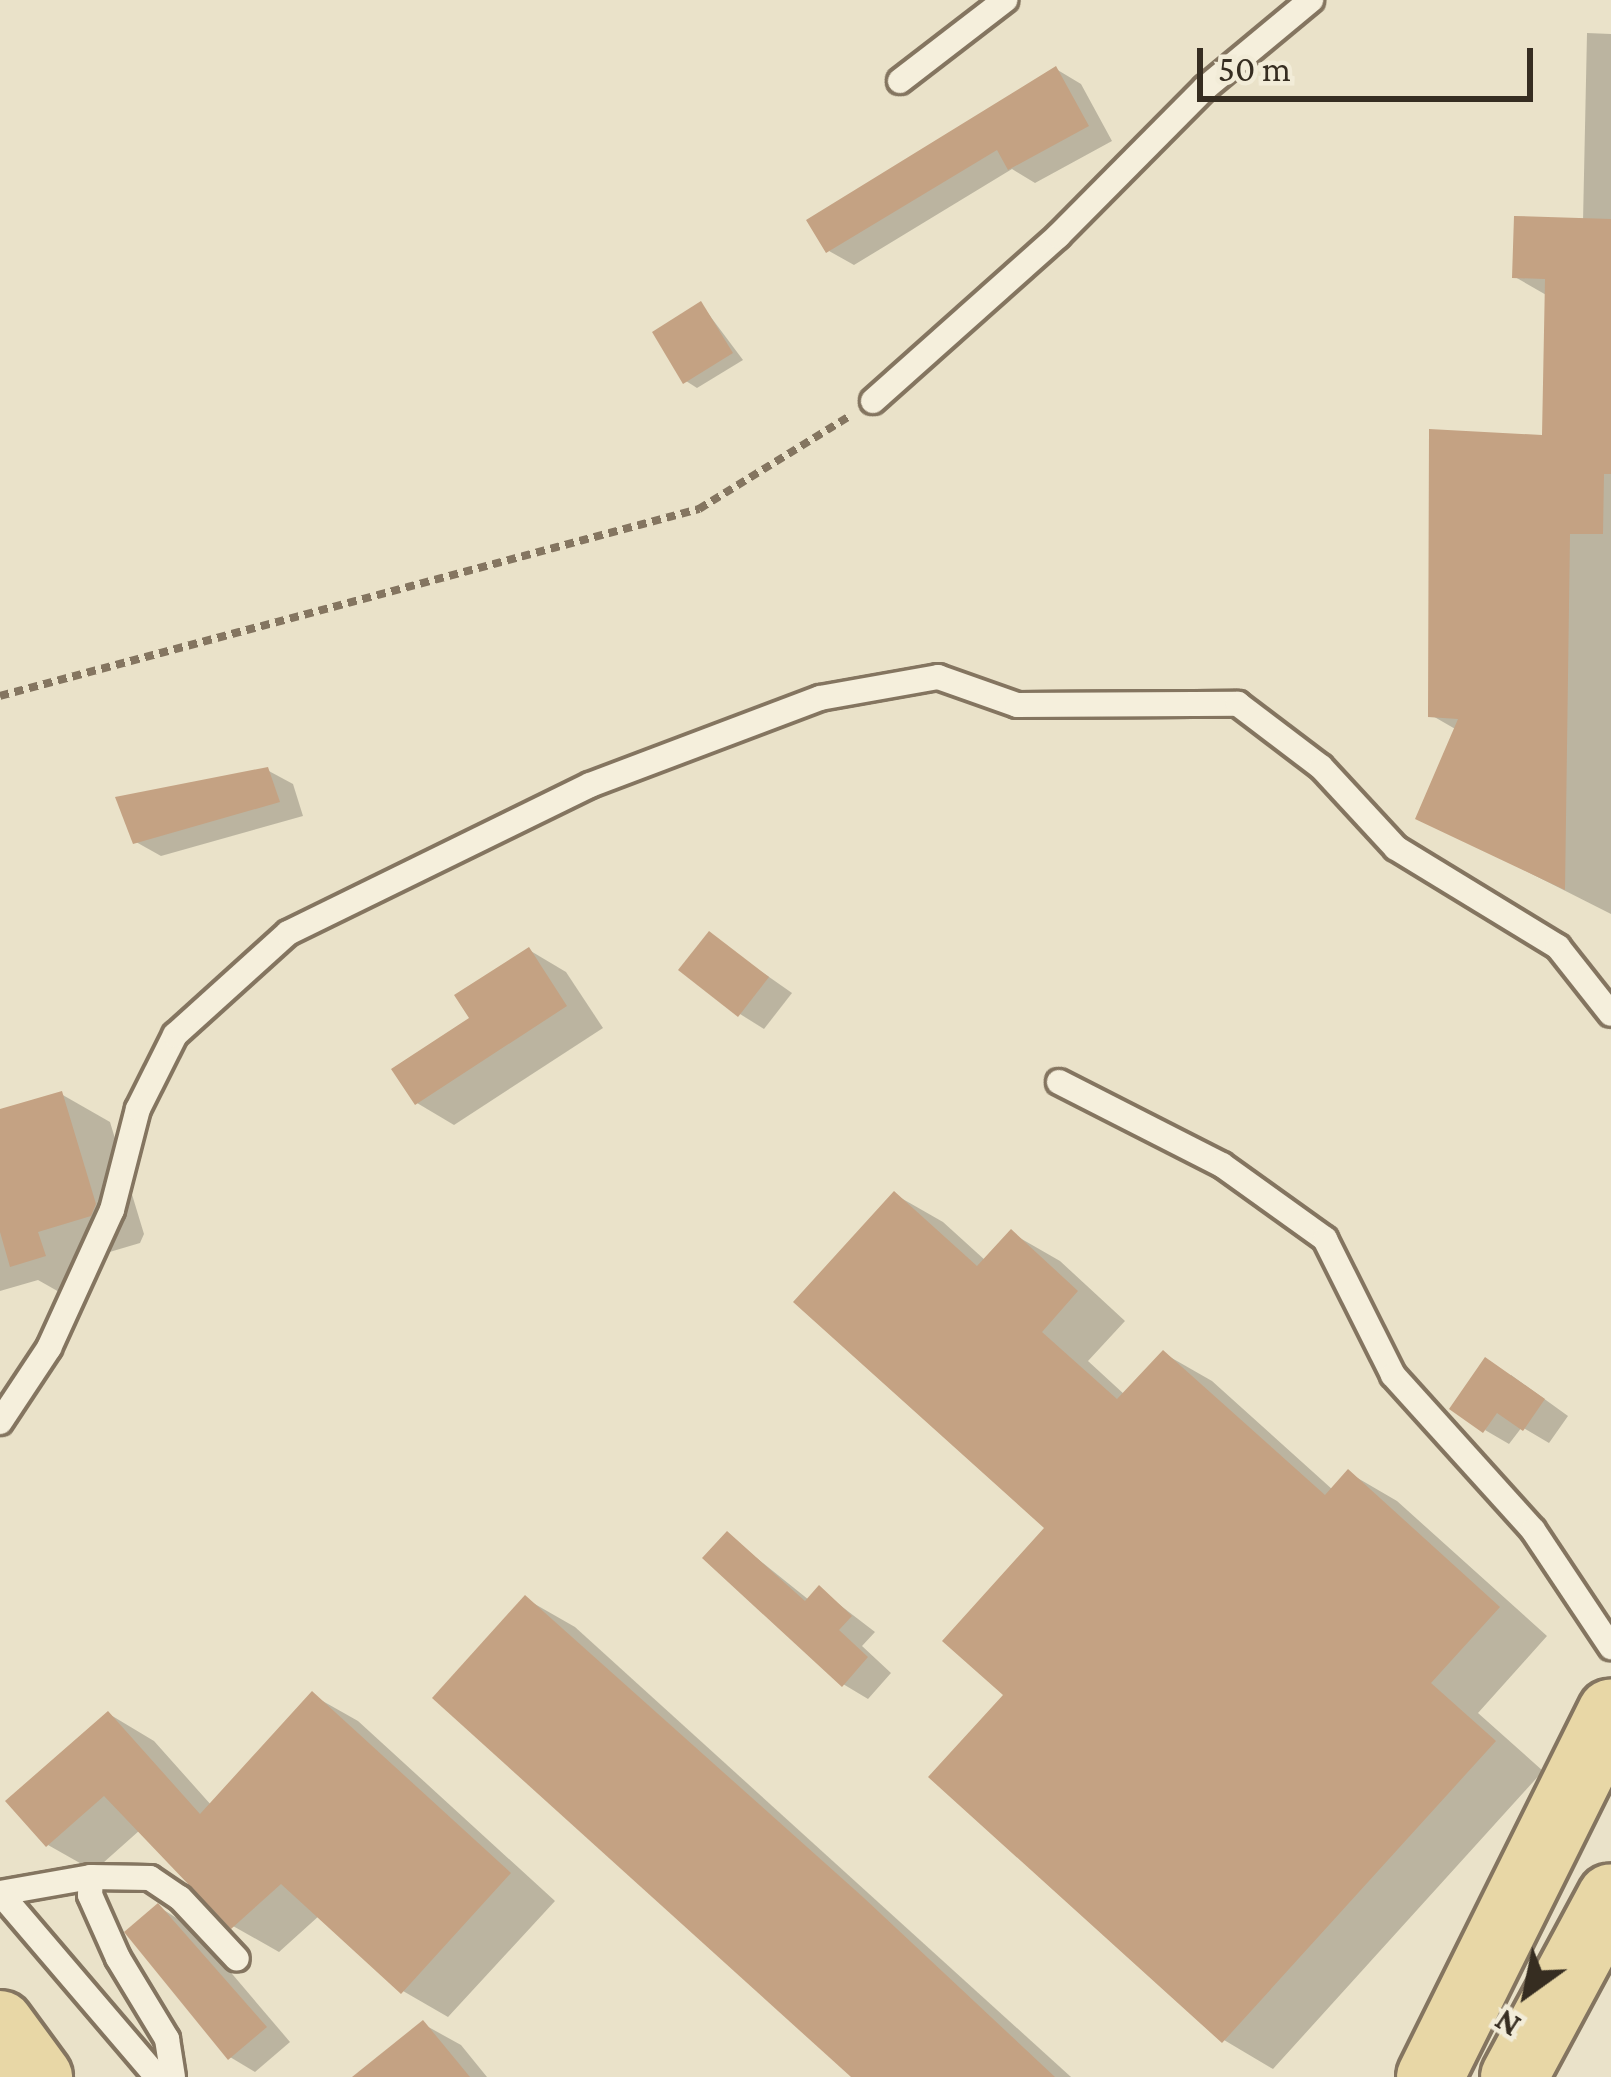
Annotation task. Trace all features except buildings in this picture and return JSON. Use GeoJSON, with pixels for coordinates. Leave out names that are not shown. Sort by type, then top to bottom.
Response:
{"type":"FeatureCollection","features":[{"type":"Feature","properties":{"kind":"main road"},"geometry":{"type":"LineString","coordinates":[[1414,2077],[1443,2050],[1611,1713]]}},
{"type":"Feature","properties":{"kind":"main road"},"geometry":{"type":"LineString","coordinates":[[1518,2073],[1611,1898]]}},
{"type":"Feature","properties":{"kind":"main road"},"geometry":{"type":"LineString","coordinates":[[0,2024],[40,2077]]}},
{"type":"Feature","properties":{"kind":"lane"},"geometry":{"type":"LineString","coordinates":[[900,81],[1005,0]]}},
{"type":"Feature","properties":{"kind":"lane"},"geometry":{"type":"LineString","coordinates":[[873,401],[1058,236],[1204,88],[1311,0]]}},
{"type":"Feature","properties":{"kind":"lane"},"geometry":{"type":"LineString","coordinates":[[0,1422],[50,1348],[112,1210],[137,1109],[175,1035],[288,933],[590,785],[820,698],[938,677],[1017,705],[1238,704],[1322,767],[1396,848],[1558,946],[1611,1014]]}},
{"type":"Feature","properties":{"kind":"lane"},"geometry":{"type":"LineString","coordinates":[[1059,1082],[1222,1165],[1325,1239],[1393,1375],[1533,1529],[1611,1646]]}},
{"type":"Feature","properties":{"kind":"lane"},"geometry":{"type":"LineString","coordinates":[[157,2077],[0,1893],[91,1877],[150,1878],[180,1898],[237,1959]]}},
{"type":"Feature","properties":{"kind":"lane"},"geometry":{"type":"LineString","coordinates":[[91,1877],[90,1895],[118,1958],[167,2039],[173,2077]]}},
{"type":"Feature","properties":{"kind":"path"},"geometry":{"type":"LineString","coordinates":[[0,696],[699,509],[873,401]]}}]}
